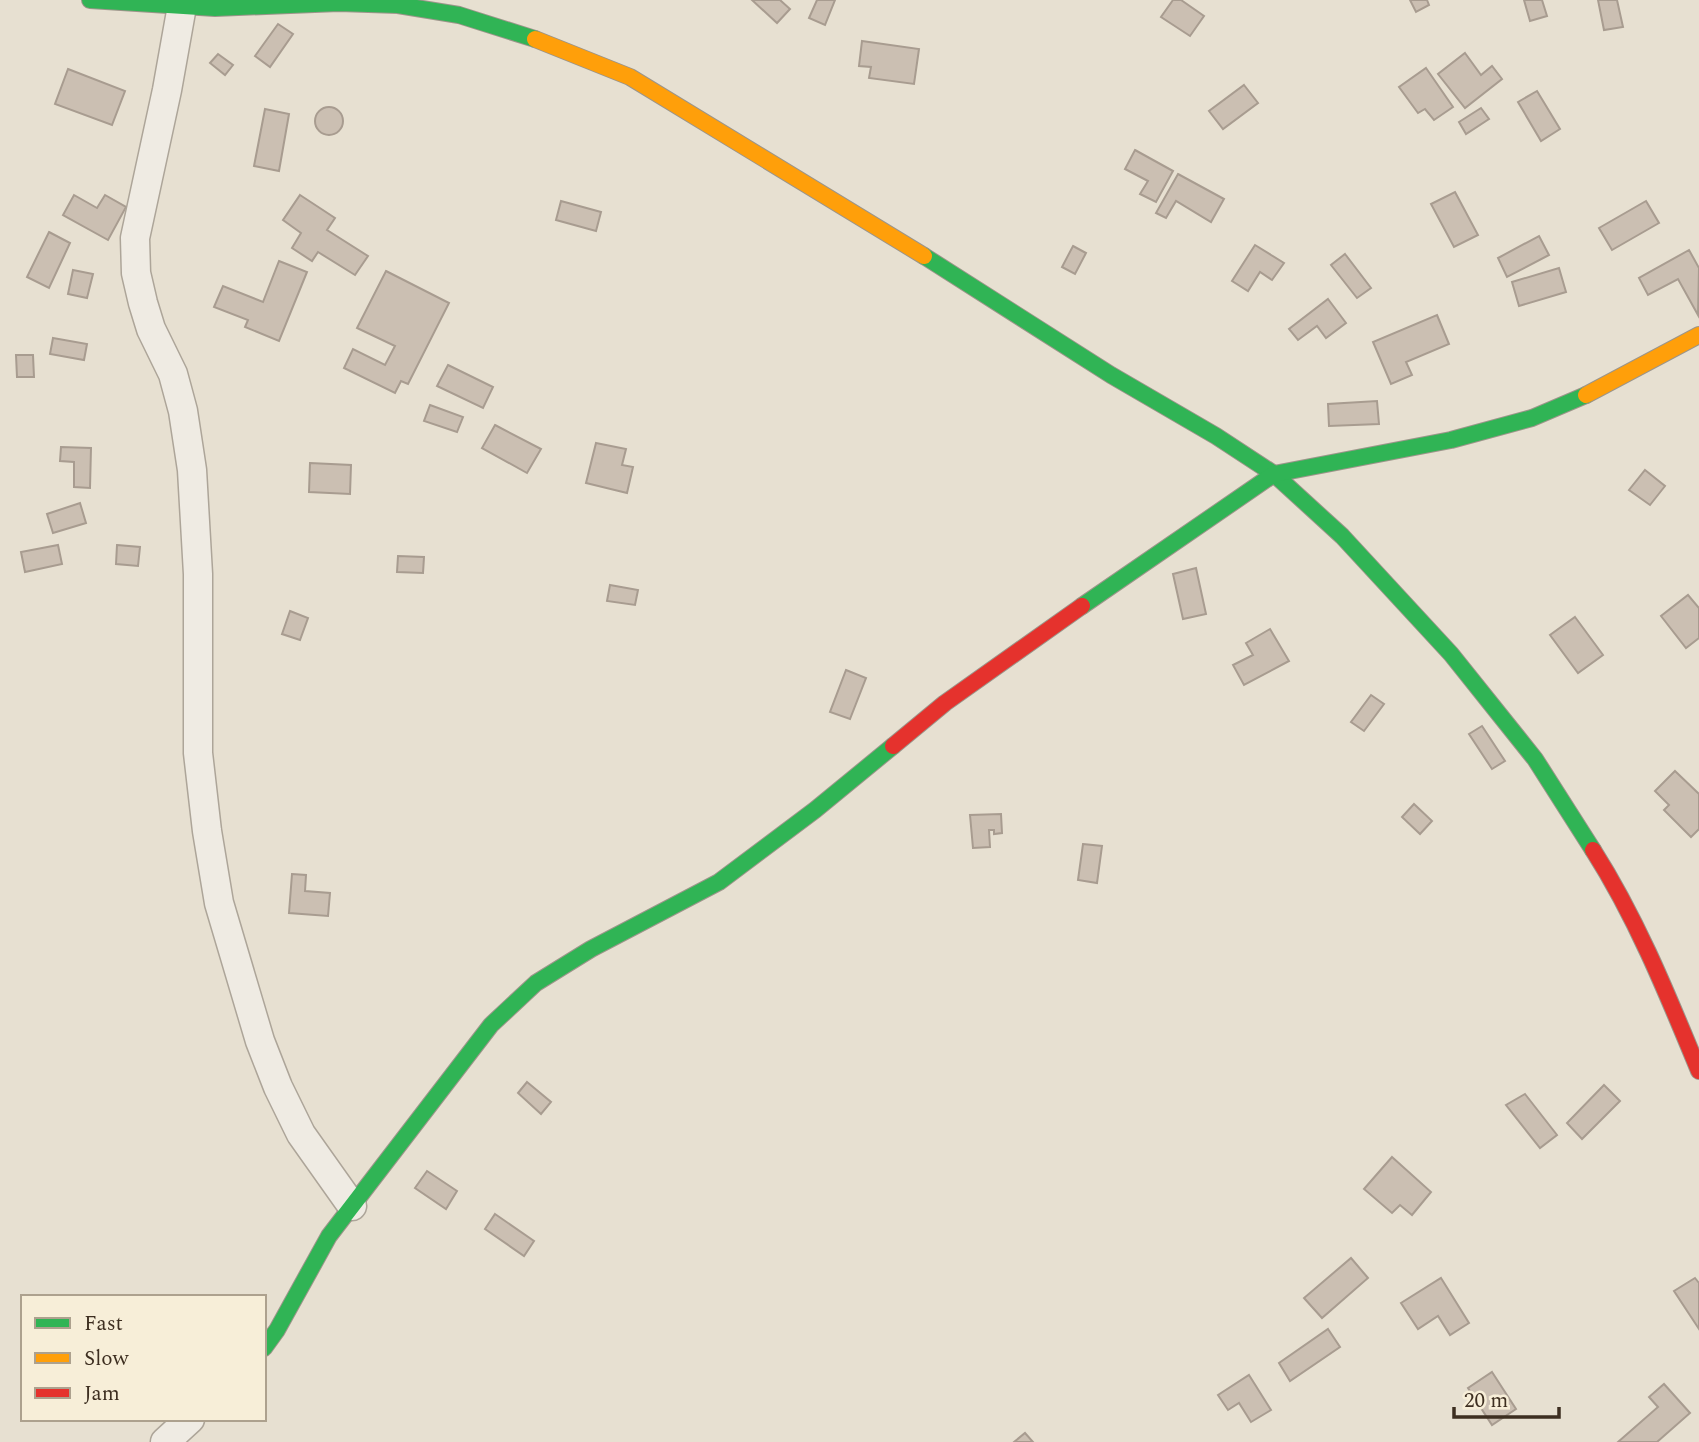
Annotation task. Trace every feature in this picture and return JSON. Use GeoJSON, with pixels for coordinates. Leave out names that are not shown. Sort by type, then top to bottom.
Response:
{"type":"FeatureCollection","features":[{"type":"Feature","properties":{"kind":"street"},"geometry":{"type":"LineString","coordinates":[[90,0],[182,6],[339,3],[398,5],[459,15],[530,37],[630,77],[885,231],[1111,375],[1216,436],[1274,474],[1342,536],[1451,654],[1535,760],[1606,870],[1658,973],[1699,1071]]}},
{"type":"Feature","properties":{"kind":"street"},"geometry":{"type":"LineString","coordinates":[[182,6],[135,238],[136,273],[151,329],[173,374],[183,411],[192,470],[198,574],[198,752],[207,831],[219,903],[260,1041],[301,1134],[352,1206]]}},
{"type":"Feature","properties":{"kind":"street"},"geometry":{"type":"LineString","coordinates":[[266,1345],[329,1236],[491,1025],[536,983],[591,949],[685,900],[741,866],[816,810],[880,754],[945,703],[1136,567],[1274,474],[1451,440],[1532,418],[1593,392],[1699,335]]}},
{"type":"Feature","properties":{"kind":"street"},"geometry":{"type":"LineString","coordinates":[[165,1442],[189,1421]]}},
{"type":"Feature","properties":{"kind":"building"},"geometry":{"type":"Polygon","coordinates":[[[752,0],[780,0],[790,9],[777,23],[752,0]]]}},
{"type":"Feature","properties":{"kind":"building"},"geometry":{"type":"Polygon","coordinates":[[[817,0],[835,0],[825,25],[809,18],[817,0]]]}},
{"type":"Feature","properties":{"kind":"building"},"geometry":{"type":"Polygon","coordinates":[[[1173,0],[1181,0],[1204,16],[1190,36],[1161,17],[1173,0]]]}},
{"type":"Feature","properties":{"kind":"building"},"geometry":{"type":"Polygon","coordinates":[[[1410,0],[1427,0],[1429,5],[1416,12],[1410,0]]]}},
{"type":"Feature","properties":{"kind":"building"},"geometry":{"type":"Polygon","coordinates":[[[1524,0],[1542,0],[1547,16],[1530,21],[1524,0]]]}},
{"type":"Feature","properties":{"kind":"building"},"geometry":{"type":"Polygon","coordinates":[[[1598,0],[1617,0],[1623,27],[1604,30],[1598,0]]]}},
{"type":"Feature","properties":{"kind":"building"},"geometry":{"type":"Polygon","coordinates":[[[278,24],[293,34],[270,67],[255,56],[278,24]]]}},
{"type":"Feature","properties":{"kind":"building"},"geometry":{"type":"Polygon","coordinates":[[[862,41],[919,49],[914,84],[869,78],[871,67],[859,66],[862,41]]]}},
{"type":"Feature","properties":{"kind":"building"},"geometry":{"type":"Polygon","coordinates":[[[1465,53],[1481,75],[1492,66],[1502,79],[1465,108],[1438,74],[1465,53]]]}},
{"type":"Feature","properties":{"kind":"building"},"geometry":{"type":"Polygon","coordinates":[[[218,54],[233,65],[225,75],[210,63],[218,54]]]}},
{"type":"Feature","properties":{"kind":"building"},"geometry":{"type":"Polygon","coordinates":[[[1426,68],[1453,107],[1434,120],[1425,109],[1418,113],[1399,87],[1426,68]]]}},
{"type":"Feature","properties":{"kind":"building"},"geometry":{"type":"Polygon","coordinates":[[[68,69],[125,91],[112,125],[55,104],[68,69]]]}},
{"type":"Feature","properties":{"kind":"building"},"geometry":{"type":"Polygon","coordinates":[[[1244,85],[1258,103],[1223,129],[1209,111],[1244,85]]]}},
{"type":"Feature","properties":{"kind":"building"},"geometry":{"type":"Polygon","coordinates":[[[1537,91],[1560,129],[1541,141],[1518,102],[1537,91]]]}},
{"type":"Feature","properties":{"kind":"building"},"geometry":{"type":"Polygon","coordinates":[[[329,107],[339,111],[343,121],[339,131],[329,135],[319,131],[315,121],[319,111],[329,107]]]}},
{"type":"Feature","properties":{"kind":"building"},"geometry":{"type":"Polygon","coordinates":[[[1481,108],[1489,119],[1466,134],[1459,122],[1481,108]]]}},
{"type":"Feature","properties":{"kind":"building"},"geometry":{"type":"Polygon","coordinates":[[[265,109],[289,114],[279,171],[254,166],[265,109]]]}},
{"type":"Feature","properties":{"kind":"building"},"geometry":{"type":"Polygon","coordinates":[[[1135,150],[1173,171],[1156,202],[1140,194],[1148,181],[1125,169],[1135,150]]]}},
{"type":"Feature","properties":{"kind":"building"},"geometry":{"type":"Polygon","coordinates":[[[1178,174],[1224,199],[1211,222],[1176,201],[1166,218],[1156,213],[1178,174]]]}},
{"type":"Feature","properties":{"kind":"building"},"geometry":{"type":"Polygon","coordinates":[[[1455,192],[1478,235],[1454,247],[1431,204],[1455,192]]]}},
{"type":"Feature","properties":{"kind":"building"},"geometry":{"type":"Polygon","coordinates":[[[74,195],[97,208],[105,195],[126,207],[108,240],[63,215],[74,195]]]}},
{"type":"Feature","properties":{"kind":"building"},"geometry":{"type":"Polygon","coordinates":[[[300,195],[335,218],[327,230],[368,256],[355,275],[318,252],[312,261],[292,248],[301,233],[283,220],[300,195]]]}},
{"type":"Feature","properties":{"kind":"building"},"geometry":{"type":"Polygon","coordinates":[[[561,201],[601,212],[596,231],[556,220],[561,201]]]}},
{"type":"Feature","properties":{"kind":"building"},"geometry":{"type":"Polygon","coordinates":[[[1646,201],[1659,223],[1612,250],[1599,228],[1646,201]]]}},
{"type":"Feature","properties":{"kind":"building"},"geometry":{"type":"Polygon","coordinates":[[[49,232],[70,243],[49,288],[27,277],[49,232]]]}},
{"type":"Feature","properties":{"kind":"building"},"geometry":{"type":"Polygon","coordinates":[[[1539,236],[1549,255],[1507,277],[1498,258],[1539,236]]]}},
{"type":"Feature","properties":{"kind":"building"},"geometry":{"type":"Polygon","coordinates":[[[1255,245],[1284,263],[1272,280],[1260,272],[1248,291],[1232,281],[1255,245]]]}},
{"type":"Feature","properties":{"kind":"building"},"geometry":{"type":"Polygon","coordinates":[[[1073,246],[1086,253],[1075,274],[1062,267],[1073,246]]]}},
{"type":"Feature","properties":{"kind":"building"},"geometry":{"type":"Polygon","coordinates":[[[1689,250],[1699,268],[1698,315],[1678,279],[1648,295],[1639,278],[1689,250]]]}},
{"type":"Feature","properties":{"kind":"building"},"geometry":{"type":"Polygon","coordinates":[[[1345,254],[1371,288],[1357,298],[1331,265],[1345,254]]]}},
{"type":"Feature","properties":{"kind":"building"},"geometry":{"type":"Polygon","coordinates":[[[279,261],[307,272],[279,341],[245,327],[248,320],[214,307],[223,286],[263,302],[279,261]]]}},
{"type":"Feature","properties":{"kind":"building"},"geometry":{"type":"Polygon","coordinates":[[[1559,268],[1566,292],[1519,306],[1512,282],[1559,268]]]}},
{"type":"Feature","properties":{"kind":"building"},"geometry":{"type":"Polygon","coordinates":[[[73,270],[93,274],[87,298],[68,294],[73,270]]]}},
{"type":"Feature","properties":{"kind":"building"},"geometry":{"type":"Polygon","coordinates":[[[386,271],[449,303],[408,384],[401,381],[395,393],[344,368],[353,349],[385,365],[395,346],[357,328],[386,271]]]}},
{"type":"Feature","properties":{"kind":"building"},"geometry":{"type":"Polygon","coordinates":[[[1328,299],[1346,323],[1326,338],[1317,326],[1298,340],[1289,329],[1328,299]]]}},
{"type":"Feature","properties":{"kind":"building"},"geometry":{"type":"Polygon","coordinates":[[[1437,315],[1449,344],[1406,362],[1412,375],[1391,384],[1373,342],[1437,315]]]}},
{"type":"Feature","properties":{"kind":"building"},"geometry":{"type":"Polygon","coordinates":[[[53,338],[87,344],[84,360],[50,354],[53,338]]]}},
{"type":"Feature","properties":{"kind":"building"},"geometry":{"type":"Polygon","coordinates":[[[16,355],[33,355],[34,377],[17,377],[16,355]]]}},
{"type":"Feature","properties":{"kind":"building"},"geometry":{"type":"Polygon","coordinates":[[[448,365],[493,387],[483,408],[437,386],[448,365]]]}},
{"type":"Feature","properties":{"kind":"building"},"geometry":{"type":"Polygon","coordinates":[[[1377,401],[1379,424],[1329,426],[1328,404],[1377,401]]]}},
{"type":"Feature","properties":{"kind":"building"},"geometry":{"type":"Polygon","coordinates":[[[430,405],[463,417],[457,432],[424,421],[430,405]]]}},
{"type":"Feature","properties":{"kind":"building"},"geometry":{"type":"Polygon","coordinates":[[[495,425],[541,449],[527,473],[482,448],[495,425]]]}},
{"type":"Feature","properties":{"kind":"building"},"geometry":{"type":"Polygon","coordinates":[[[596,443],[626,449],[622,465],[633,467],[627,493],[586,483],[596,443]]]}},
{"type":"Feature","properties":{"kind":"building"},"geometry":{"type":"Polygon","coordinates":[[[61,447],[91,448],[90,488],[74,487],[74,462],[60,461],[61,447]]]}},
{"type":"Feature","properties":{"kind":"building"},"geometry":{"type":"Polygon","coordinates":[[[310,463],[351,465],[350,494],[309,492],[310,463]]]}},
{"type":"Feature","properties":{"kind":"building"},"geometry":{"type":"Polygon","coordinates":[[[1645,470],[1665,486],[1650,505],[1629,490],[1645,470]]]}},
{"type":"Feature","properties":{"kind":"building"},"geometry":{"type":"Polygon","coordinates":[[[80,503],[86,523],[53,533],[47,514],[80,503]]]}},
{"type":"Feature","properties":{"kind":"building"},"geometry":{"type":"Polygon","coordinates":[[[58,545],[62,564],[25,572],[21,552],[58,545]]]}},
{"type":"Feature","properties":{"kind":"building"},"geometry":{"type":"Polygon","coordinates":[[[117,545],[140,547],[138,566],[116,564],[117,545]]]}},
{"type":"Feature","properties":{"kind":"building"},"geometry":{"type":"Polygon","coordinates":[[[398,556],[424,557],[423,573],[397,572],[398,556]]]}},
{"type":"Feature","properties":{"kind":"building"},"geometry":{"type":"Polygon","coordinates":[[[1196,568],[1206,614],[1183,619],[1173,574],[1196,568]]]}},
{"type":"Feature","properties":{"kind":"building"},"geometry":{"type":"Polygon","coordinates":[[[610,585],[638,590],[635,605],[607,601],[610,585]]]}},
{"type":"Feature","properties":{"kind":"building"},"geometry":{"type":"Polygon","coordinates":[[[1688,595],[1699,608],[1699,638],[1686,648],[1661,616],[1688,595]]]}},
{"type":"Feature","properties":{"kind":"building"},"geometry":{"type":"Polygon","coordinates":[[[290,611],[308,618],[300,640],[282,634],[290,611]]]}},
{"type":"Feature","properties":{"kind":"building"},"geometry":{"type":"Polygon","coordinates":[[[1575,617],[1603,655],[1578,673],[1550,635],[1575,617]]]}},
{"type":"Feature","properties":{"kind":"building"},"geometry":{"type":"Polygon","coordinates":[[[1270,629],[1289,661],[1244,685],[1233,665],[1253,655],[1246,643],[1270,629]]]}},
{"type":"Feature","properties":{"kind":"building"},"geometry":{"type":"Polygon","coordinates":[[[846,670],[866,678],[850,719],[830,712],[846,670]]]}},
{"type":"Feature","properties":{"kind":"building"},"geometry":{"type":"Polygon","coordinates":[[[1371,695],[1384,704],[1364,731],[1351,722],[1371,695]]]}},
{"type":"Feature","properties":{"kind":"building"},"geometry":{"type":"Polygon","coordinates":[[[1482,726],[1505,761],[1492,769],[1469,734],[1482,726]]]}},
{"type":"Feature","properties":{"kind":"building"},"geometry":{"type":"Polygon","coordinates":[[[1675,771],[1699,794],[1699,829],[1691,837],[1664,810],[1669,805],[1655,791],[1675,771]]]}},
{"type":"Feature","properties":{"kind":"building"},"geometry":{"type":"Polygon","coordinates":[[[1414,804],[1432,821],[1420,834],[1402,817],[1414,804]]]}},
{"type":"Feature","properties":{"kind":"building"},"geometry":{"type":"Polygon","coordinates":[[[1001,814],[1002,833],[994,834],[994,830],[989,830],[990,847],[973,848],[970,815],[1001,814]]]}},
{"type":"Feature","properties":{"kind":"building"},"geometry":{"type":"Polygon","coordinates":[[[1083,844],[1102,846],[1097,883],[1078,880],[1083,844]]]}},
{"type":"Feature","properties":{"kind":"building"},"geometry":{"type":"Polygon","coordinates":[[[292,874],[306,875],[305,891],[330,893],[328,916],[289,913],[292,874]]]}},
{"type":"Feature","properties":{"kind":"building"},"geometry":{"type":"Polygon","coordinates":[[[527,1082],[551,1102],[541,1114],[518,1093],[527,1082]]]}},
{"type":"Feature","properties":{"kind":"building"},"geometry":{"type":"Polygon","coordinates":[[[1604,1085],[1620,1101],[1582,1139],[1567,1123],[1604,1085]]]}},
{"type":"Feature","properties":{"kind":"building"},"geometry":{"type":"Polygon","coordinates":[[[1525,1094],[1557,1135],[1540,1148],[1506,1105],[1525,1094]]]}},
{"type":"Feature","properties":{"kind":"building"},"geometry":{"type":"Polygon","coordinates":[[[1392,1157],[1431,1192],[1412,1215],[1400,1205],[1392,1213],[1364,1189],[1392,1157]]]}},
{"type":"Feature","properties":{"kind":"building"},"geometry":{"type":"Polygon","coordinates":[[[427,1171],[457,1191],[446,1209],[415,1188],[427,1171]]]}},
{"type":"Feature","properties":{"kind":"building"},"geometry":{"type":"Polygon","coordinates":[[[495,1214],[534,1241],[524,1256],[485,1229],[495,1214]]]}},
{"type":"Feature","properties":{"kind":"building"},"geometry":{"type":"Polygon","coordinates":[[[1351,1258],[1368,1278],[1322,1318],[1304,1298],[1351,1258]]]}},
{"type":"Feature","properties":{"kind":"building"},"geometry":{"type":"Polygon","coordinates":[[[1441,1278],[1469,1323],[1450,1335],[1438,1316],[1418,1329],[1401,1303],[1441,1278]]]}},
{"type":"Feature","properties":{"kind":"building"},"geometry":{"type":"Polygon","coordinates":[[[1695,1278],[1699,1283],[1699,1329],[1674,1291],[1695,1278]]]}},
{"type":"Feature","properties":{"kind":"building"},"geometry":{"type":"Polygon","coordinates":[[[1328,1329],[1340,1347],[1290,1381],[1279,1363],[1328,1329]]]}},
{"type":"Feature","properties":{"kind":"building"},"geometry":{"type":"Polygon","coordinates":[[[1492,1372],[1516,1409],[1492,1425],[1468,1388],[1492,1372]]]}},
{"type":"Feature","properties":{"kind":"building"},"geometry":{"type":"Polygon","coordinates":[[[1249,1375],[1271,1410],[1251,1422],[1239,1403],[1228,1410],[1218,1395],[1249,1375]]]}},
{"type":"Feature","properties":{"kind":"building"},"geometry":{"type":"Polygon","coordinates":[[[1664,1384],[1690,1413],[1657,1442],[1618,1442],[1658,1407],[1649,1397],[1664,1384]]]}},
{"type":"Feature","properties":{"kind":"building"},"geometry":{"type":"Polygon","coordinates":[[[1025,1433],[1033,1442],[1014,1442],[1025,1433]]]}},
{"type":"Feature","properties":{"kind":"traffic: fast"},"geometry":{"type":"LineString","coordinates":[[90,0],[215,8],[339,3],[398,5],[459,15],[535,39]]}},
{"type":"Feature","properties":{"kind":"traffic: fast"},"geometry":{"type":"LineString","coordinates":[[924,256],[1111,375],[1216,436],[1274,474],[1342,536],[1451,654],[1535,759],[1593,850]]}},
{"type":"Feature","properties":{"kind":"traffic: fast"},"geometry":{"type":"LineString","coordinates":[[1082,606],[1274,474],[1451,440],[1532,418],[1586,395]]}},
{"type":"Feature","properties":{"kind":"traffic: fast"},"geometry":{"type":"LineString","coordinates":[[266,1345],[329,1236],[491,1025],[536,983],[591,949],[719,882],[815,810],[893,746]]}},
{"type":"Feature","properties":{"kind":"traffic: slow"},"geometry":{"type":"LineString","coordinates":[[535,39],[630,77],[924,256]]}},
{"type":"Feature","properties":{"kind":"traffic: slow"},"geometry":{"type":"LineString","coordinates":[[1586,395],[1699,335]]}},
{"type":"Feature","properties":{"kind":"traffic: jam"},"geometry":{"type":"LineString","coordinates":[[893,746],[945,703],[1082,606]]}},
{"type":"Feature","properties":{"kind":"traffic: jam"},"geometry":{"type":"LineString","coordinates":[[1593,850],[1638,930],[1699,1071]]}}]}
